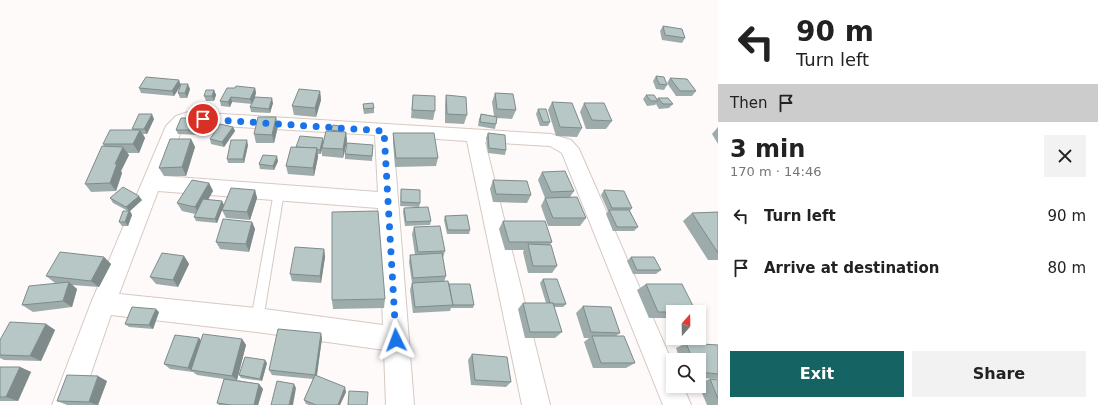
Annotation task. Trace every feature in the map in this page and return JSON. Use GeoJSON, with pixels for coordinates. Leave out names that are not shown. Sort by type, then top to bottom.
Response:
{"type":"FeatureCollection","features":[{"type":"Feature","properties":{"kind":"street"},"geometry":{"type":"LineString","coordinates":[[66,405],[103,303],[175,126],[182,120],[188,118],[551,140],[565,145],[570,150],[677,405]]}},
{"type":"Feature","properties":{"kind":"street"},"geometry":{"type":"LineString","coordinates":[[384,131],[400,405]]}},
{"type":"Feature","properties":{"kind":"street"},"geometry":{"type":"LineString","coordinates":[[475,136],[536,405]]}},
{"type":"Feature","properties":{"kind":"street"},"geometry":{"type":"LineString","coordinates":[[151,183],[388,201]]}},
{"type":"Feature","properties":{"kind":"street"},"geometry":{"type":"LineString","coordinates":[[103,303],[256,320],[396,340]]}},
{"type":"Feature","properties":{"kind":"lane"},"geometry":{"type":"LineString","coordinates":[[256,320],[279,192]]}},
{"type":"Feature","properties":{"kind":"building"},"geometry":{"type":"Polygon","coordinates":[[[663,26],[682,29],[685,38],[665,35],[663,26]]]}},
{"type":"Feature","properties":{"kind":"building"},"geometry":{"type":"Polygon","coordinates":[[[656,76],[664,77],[667,85],[659,84],[656,76]]]}},
{"type":"Feature","properties":{"kind":"building"},"geometry":{"type":"Polygon","coordinates":[[[146,77],[179,80],[172,91],[139,88],[146,77]]]}},
{"type":"Feature","properties":{"kind":"building"},"geometry":{"type":"Polygon","coordinates":[[[670,78],[687,79],[696,91],[680,91],[670,78]]]}},
{"type":"Feature","properties":{"kind":"building"},"geometry":{"type":"Polygon","coordinates":[[[181,84],[188,84],[185,93],[178,93],[181,84]]]}},
{"type":"Feature","properties":{"kind":"building"},"geometry":{"type":"Polygon","coordinates":[[[236,86],[255,88],[250,99],[231,97],[228,102],[220,101],[227,88],[235,88],[236,86]]]}},
{"type":"Feature","properties":{"kind":"building"},"geometry":{"type":"Polygon","coordinates":[[[299,89],[320,91],[315,108],[292,106],[299,89]]]}},
{"type":"Feature","properties":{"kind":"building"},"geometry":{"type":"Polygon","coordinates":[[[206,90],[214,90],[212,96],[204,96],[206,90]]]}},
{"type":"Feature","properties":{"kind":"building"},"geometry":{"type":"Polygon","coordinates":[[[495,93],[513,94],[516,110],[497,109],[495,93]]]}},
{"type":"Feature","properties":{"kind":"building"},"geometry":{"type":"Polygon","coordinates":[[[413,95],[435,96],[435,111],[412,110],[413,95]]]}},
{"type":"Feature","properties":{"kind":"building"},"geometry":{"type":"Polygon","coordinates":[[[446,95],[466,97],[467,115],[447,114],[446,95]]]}},
{"type":"Feature","properties":{"kind":"building"},"geometry":{"type":"Polygon","coordinates":[[[646,95],[654,95],[658,101],[651,101],[646,95]]]}},
{"type":"Feature","properties":{"kind":"building"},"geometry":{"type":"Polygon","coordinates":[[[255,97],[272,98],[269,109],[250,107],[255,97]]]}},
{"type":"Feature","properties":{"kind":"building"},"geometry":{"type":"Polygon","coordinates":[[[658,98],[668,98],[673,104],[663,104],[658,98]]]}},
{"type":"Feature","properties":{"kind":"building"},"geometry":{"type":"Polygon","coordinates":[[[552,102],[572,103],[582,128],[560,127],[552,102]]]}},
{"type":"Feature","properties":{"kind":"building"},"geometry":{"type":"Polygon","coordinates":[[[373,103],[374,108],[364,109],[363,104],[373,103]]]}},
{"type":"Feature","properties":{"kind":"building"},"geometry":{"type":"Polygon","coordinates":[[[584,103],[604,103],[612,121],[592,120],[584,103]]]}},
{"type":"Feature","properties":{"kind":"building"},"geometry":{"type":"Polygon","coordinates":[[[538,109],[546,109],[550,122],[543,122],[538,109]]]}},
{"type":"Feature","properties":{"kind":"building"},"geometry":{"type":"Polygon","coordinates":[[[139,114],[152,114],[144,129],[132,129],[139,114]]]}},
{"type":"Feature","properties":{"kind":"building"},"geometry":{"type":"Polygon","coordinates":[[[481,114],[497,117],[496,124],[480,122],[481,114]]]}},
{"type":"Feature","properties":{"kind":"building"},"geometry":{"type":"Polygon","coordinates":[[[258,117],[276,117],[272,135],[254,134],[258,117]]]}},
{"type":"Feature","properties":{"kind":"building"},"geometry":{"type":"Polygon","coordinates":[[[181,118],[201,118],[196,130],[176,130],[181,118]]]}},
{"type":"Feature","properties":{"kind":"building"},"geometry":{"type":"Polygon","coordinates":[[[220,124],[233,127],[222,142],[210,139],[220,124]]]}},
{"type":"Feature","properties":{"kind":"building"},"geometry":{"type":"Polygon","coordinates":[[[333,125],[340,126],[338,131],[331,130],[333,125]]]}},
{"type":"Feature","properties":{"kind":"building"},"geometry":{"type":"Polygon","coordinates":[[[110,130],[140,130],[133,144],[103,144],[110,130]]]}},
{"type":"Feature","properties":{"kind":"building"},"geometry":{"type":"Polygon","coordinates":[[[326,131],[346,132],[343,149],[322,148],[326,131]]]}},
{"type":"Feature","properties":{"kind":"building"},"geometry":{"type":"Polygon","coordinates":[[[393,133],[434,133],[438,158],[396,158],[393,133]]]}},
{"type":"Feature","properties":{"kind":"building"},"geometry":{"type":"Polygon","coordinates":[[[488,133],[505,135],[506,150],[489,148],[488,133]]]}},
{"type":"Feature","properties":{"kind":"building"},"geometry":{"type":"Polygon","coordinates":[[[300,136],[323,138],[320,150],[317,150],[317,148],[296,147],[300,136]]]}},
{"type":"Feature","properties":{"kind":"building"},"geometry":{"type":"Polygon","coordinates":[[[170,139],[191,139],[182,167],[159,168],[170,139]]]}},
{"type":"Feature","properties":{"kind":"building"},"geometry":{"type":"Polygon","coordinates":[[[231,140],[247,140],[243,159],[227,159],[231,140]]]}},
{"type":"Feature","properties":{"kind":"building"},"geometry":{"type":"Polygon","coordinates":[[[347,143],[373,145],[372,156],[345,154],[347,143]]]}},
{"type":"Feature","properties":{"kind":"building"},"geometry":{"type":"Polygon","coordinates":[[[102,146],[123,147],[115,164],[117,164],[110,183],[85,184],[102,146]]]}},
{"type":"Feature","properties":{"kind":"building"},"geometry":{"type":"Polygon","coordinates":[[[291,147],[317,148],[313,168],[286,166],[291,147]]]}},
{"type":"Feature","properties":{"kind":"building"},"geometry":{"type":"Polygon","coordinates":[[[263,155],[277,156],[273,166],[259,164],[263,155]]]}},
{"type":"Feature","properties":{"kind":"building"},"geometry":{"type":"Polygon","coordinates":[[[565,171],[574,191],[551,192],[542,172],[565,171]]]}},
{"type":"Feature","properties":{"kind":"building"},"geometry":{"type":"Polygon","coordinates":[[[192,180],[209,183],[195,207],[177,203],[192,180]]]}},
{"type":"Feature","properties":{"kind":"building"},"geometry":{"type":"Polygon","coordinates":[[[493,180],[527,181],[531,195],[496,194],[493,180]]]}},
{"type":"Feature","properties":{"kind":"building"},"geometry":{"type":"Polygon","coordinates":[[[123,187],[139,196],[126,207],[110,198],[123,187]]]}},
{"type":"Feature","properties":{"kind":"building"},"geometry":{"type":"Polygon","coordinates":[[[231,188],[255,190],[247,212],[222,210],[231,188]]]}},
{"type":"Feature","properties":{"kind":"building"},"geometry":{"type":"Polygon","coordinates":[[[401,189],[420,190],[420,203],[401,202],[401,189]]]}},
{"type":"Feature","properties":{"kind":"building"},"geometry":{"type":"Polygon","coordinates":[[[604,190],[624,191],[632,208],[612,208],[604,190]]]}},
{"type":"Feature","properties":{"kind":"building"},"geometry":{"type":"Polygon","coordinates":[[[577,197],[586,218],[553,218],[545,198],[577,197]]]}},
{"type":"Feature","properties":{"kind":"building"},"geometry":{"type":"Polygon","coordinates":[[[203,199],[222,201],[215,219],[194,217],[203,199]]]}},
{"type":"Feature","properties":{"kind":"building"},"geometry":{"type":"Polygon","coordinates":[[[428,207],[431,221],[406,222],[404,208],[428,207]]]}},
{"type":"Feature","properties":{"kind":"building"},"geometry":{"type":"Polygon","coordinates":[[[609,210],[629,210],[638,227],[617,227],[609,210]]]}},
{"type":"Feature","properties":{"kind":"building"},"geometry":{"type":"Polygon","coordinates":[[[123,211],[129,211],[125,222],[119,222],[123,211]]]}},
{"type":"Feature","properties":{"kind":"building"},"geometry":{"type":"Polygon","coordinates":[[[378,211],[385,299],[332,300],[332,212],[378,211]]]}},
{"type":"Feature","properties":{"kind":"building"},"geometry":{"type":"Polygon","coordinates":[[[718,212],[718,253],[692,213],[718,212]]]}},
{"type":"Feature","properties":{"kind":"building"},"geometry":{"type":"Polygon","coordinates":[[[467,215],[470,230],[448,230],[445,216],[467,215]]]}},
{"type":"Feature","properties":{"kind":"building"},"geometry":{"type":"Polygon","coordinates":[[[223,219],[252,222],[246,244],[216,242],[223,219]]]}},
{"type":"Feature","properties":{"kind":"building"},"geometry":{"type":"Polygon","coordinates":[[[503,221],[545,221],[552,242],[509,242],[503,221]]]}},
{"type":"Feature","properties":{"kind":"building"},"geometry":{"type":"Polygon","coordinates":[[[440,226],[445,251],[418,252],[414,227],[440,226]]]}},
{"type":"Feature","properties":{"kind":"building"},"geometry":{"type":"Polygon","coordinates":[[[528,244],[551,245],[557,266],[533,266],[528,244]]]}},
{"type":"Feature","properties":{"kind":"building"},"geometry":{"type":"Polygon","coordinates":[[[295,247],[324,249],[320,276],[290,274],[295,247]]]}},
{"type":"Feature","properties":{"kind":"building"},"geometry":{"type":"Polygon","coordinates":[[[60,252],[104,257],[91,281],[46,276],[60,252]]]}},
{"type":"Feature","properties":{"kind":"building"},"geometry":{"type":"Polygon","coordinates":[[[162,253],[184,256],[173,280],[150,277],[162,253]]]}},
{"type":"Feature","properties":{"kind":"building"},"geometry":{"type":"Polygon","coordinates":[[[442,253],[446,276],[413,278],[410,255],[442,253]]]}},
{"type":"Feature","properties":{"kind":"building"},"geometry":{"type":"Polygon","coordinates":[[[631,257],[654,257],[661,270],[637,270],[631,257]]]}},
{"type":"Feature","properties":{"kind":"building"},"geometry":{"type":"Polygon","coordinates":[[[543,279],[557,279],[566,304],[550,303],[543,279]]]}},
{"type":"Feature","properties":{"kind":"building"},"geometry":{"type":"Polygon","coordinates":[[[448,281],[453,305],[415,307],[412,283],[448,281]]]}},
{"type":"Feature","properties":{"kind":"building"},"geometry":{"type":"Polygon","coordinates":[[[69,282],[63,301],[22,305],[29,286],[69,282]]]}},
{"type":"Feature","properties":{"kind":"building"},"geometry":{"type":"Polygon","coordinates":[[[449,284],[470,284],[474,305],[453,305],[449,284]]]}},
{"type":"Feature","properties":{"kind":"building"},"geometry":{"type":"Polygon","coordinates":[[[646,284],[682,284],[692,305],[666,305],[666,312],[658,312],[646,284]]]}},
{"type":"Feature","properties":{"kind":"building"},"geometry":{"type":"Polygon","coordinates":[[[523,303],[553,303],[562,332],[530,332],[523,303]]]}},
{"type":"Feature","properties":{"kind":"building"},"geometry":{"type":"Polygon","coordinates":[[[583,306],[611,307],[620,333],[591,332],[583,306]]]}},
{"type":"Feature","properties":{"kind":"building"},"geometry":{"type":"Polygon","coordinates":[[[132,307],[156,309],[149,325],[125,324],[132,307]]]}},
{"type":"Feature","properties":{"kind":"building"},"geometry":{"type":"Polygon","coordinates":[[[10,322],[46,324],[30,356],[0,355],[0,340],[10,322]]]}},
{"type":"Feature","properties":{"kind":"building"},"geometry":{"type":"Polygon","coordinates":[[[278,329],[321,333],[315,375],[269,370],[278,329]]]}},
{"type":"Feature","properties":{"kind":"building"},"geometry":{"type":"Polygon","coordinates":[[[203,334],[242,339],[232,376],[191,370],[203,334]]]}},
{"type":"Feature","properties":{"kind":"building"},"geometry":{"type":"Polygon","coordinates":[[[175,335],[199,338],[188,368],[164,364],[175,335]]]}},
{"type":"Feature","properties":{"kind":"building"},"geometry":{"type":"Polygon","coordinates":[[[592,336],[624,336],[635,363],[601,363],[592,336]]]}},
{"type":"Feature","properties":{"kind":"building"},"geometry":{"type":"Polygon","coordinates":[[[687,345],[718,345],[718,374],[706,373],[706,353],[690,353],[687,345]]]}},
{"type":"Feature","properties":{"kind":"building"},"geometry":{"type":"Polygon","coordinates":[[[472,354],[507,357],[511,382],[475,380],[472,354]]]}},
{"type":"Feature","properties":{"kind":"building"},"geometry":{"type":"Polygon","coordinates":[[[245,357],[265,360],[260,379],[239,375],[245,357]]]}},
{"type":"Feature","properties":{"kind":"building"},"geometry":{"type":"Polygon","coordinates":[[[0,367],[20,367],[6,397],[0,397],[0,367]]]}},
{"type":"Feature","properties":{"kind":"building"},"geometry":{"type":"Polygon","coordinates":[[[67,375],[98,376],[89,402],[57,401],[67,375]]]}},
{"type":"Feature","properties":{"kind":"building"},"geometry":{"type":"Polygon","coordinates":[[[315,375],[345,387],[338,405],[316,405],[304,400],[315,375]]]}},
{"type":"Feature","properties":{"kind":"building"},"geometry":{"type":"Polygon","coordinates":[[[224,379],[259,384],[254,405],[231,405],[217,403],[224,379]]]}},
{"type":"Feature","properties":{"kind":"building"},"geometry":{"type":"Polygon","coordinates":[[[710,379],[718,380],[718,399],[710,379]]]}},
{"type":"Feature","properties":{"kind":"building"},"geometry":{"type":"Polygon","coordinates":[[[277,381],[294,384],[289,405],[271,405],[277,381]]]}},
{"type":"Feature","properties":{"kind":"building"},"geometry":{"type":"Polygon","coordinates":[[[349,391],[368,392],[367,405],[348,405],[349,391]]]}},
{"type":"Feature","properties":{"kind":"route"},"geometry":{"type":"LineString","coordinates":[[203,119],[384,131],[396,340]]}}]}
